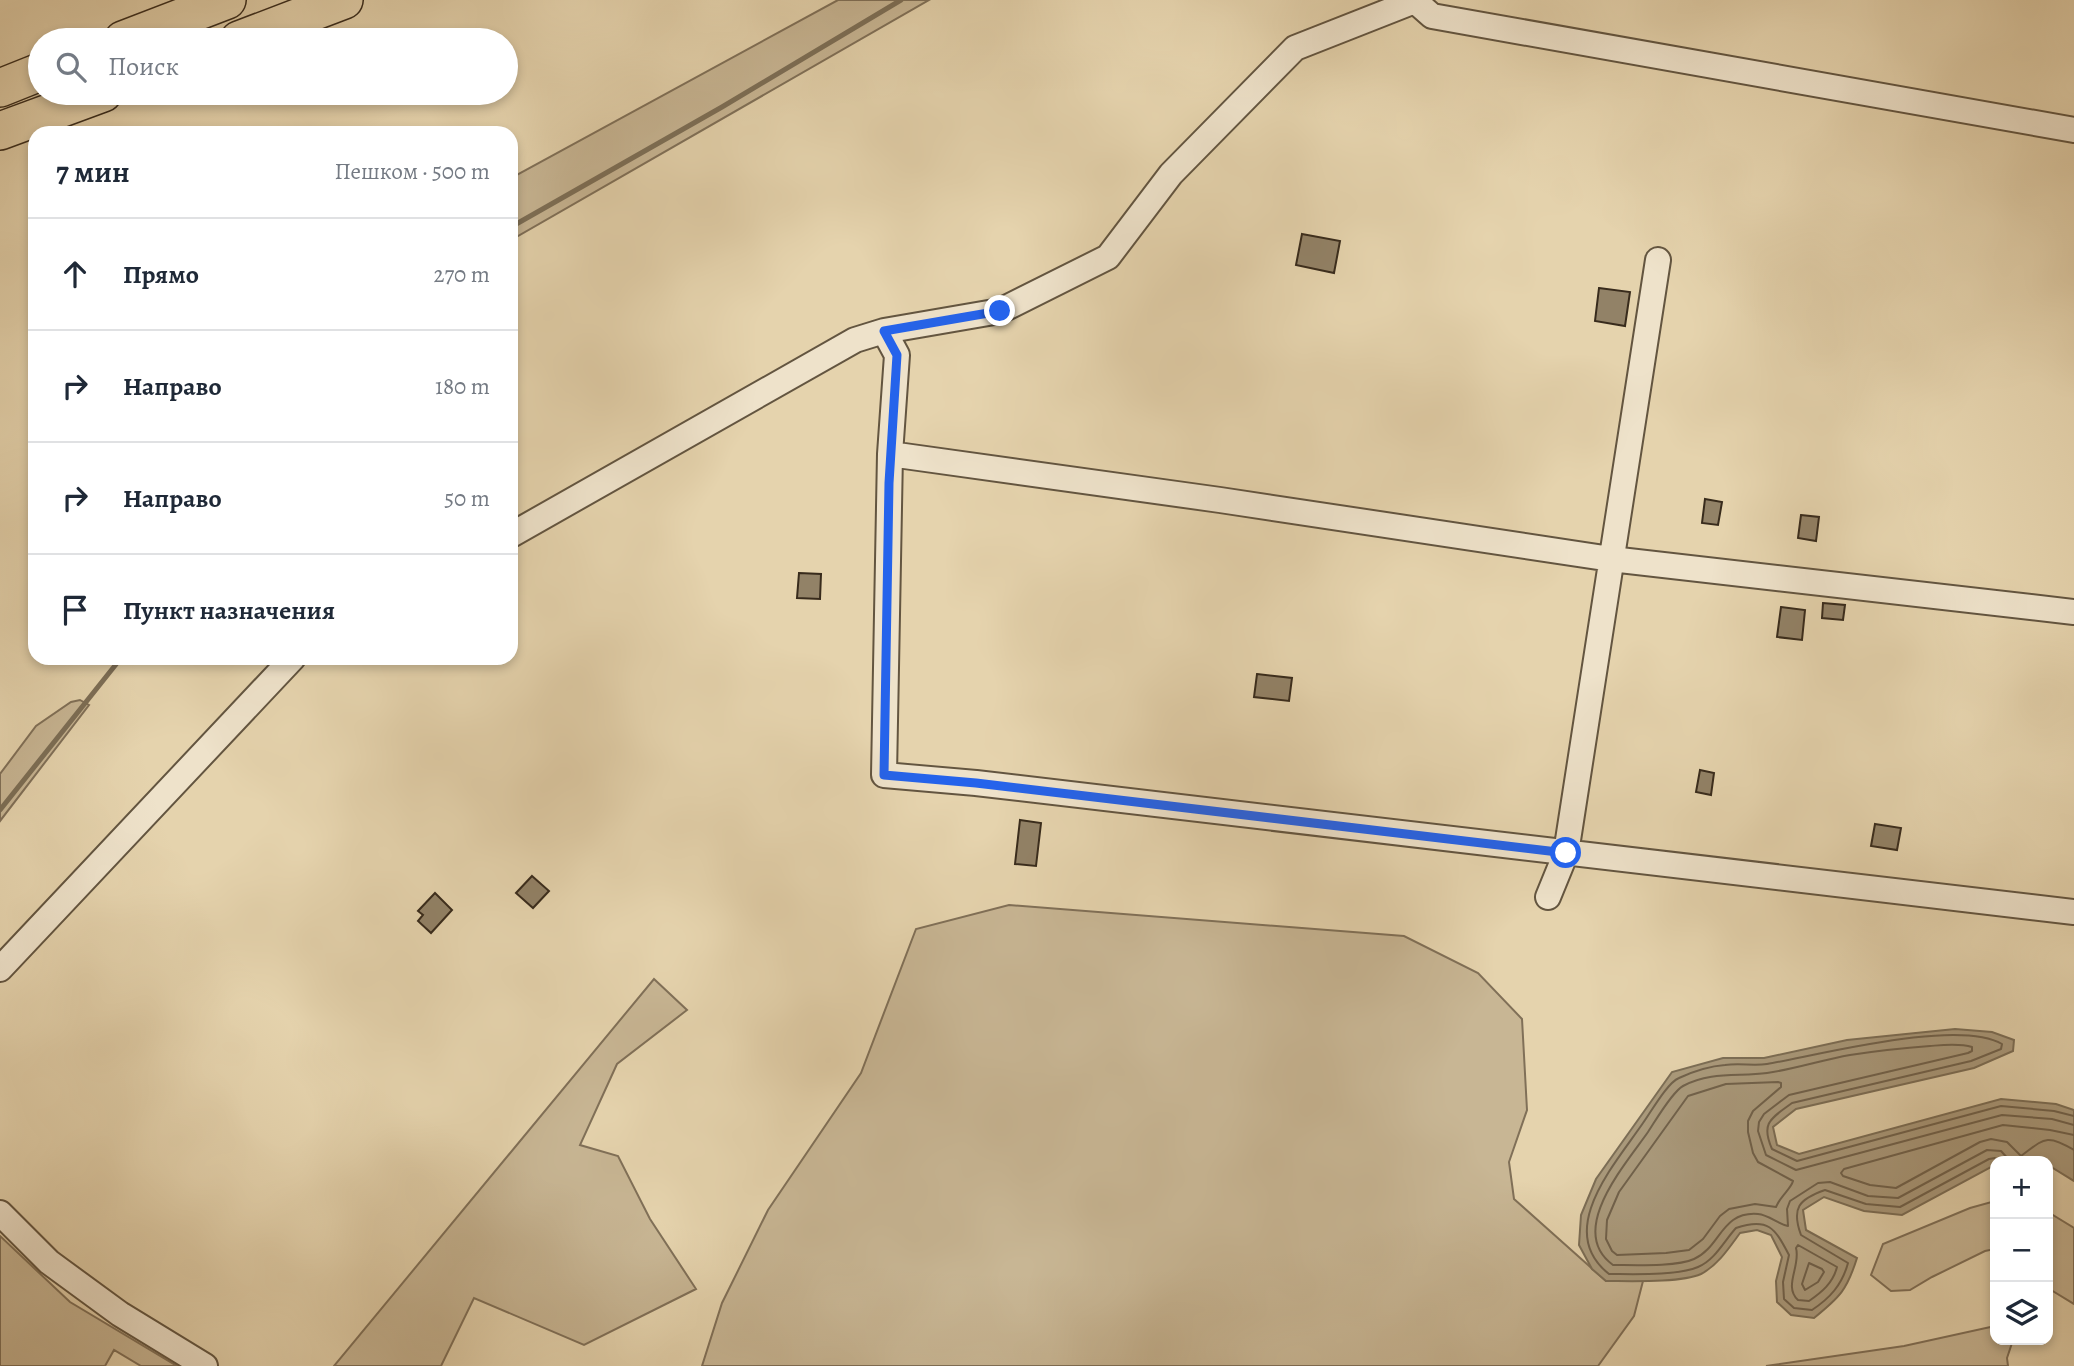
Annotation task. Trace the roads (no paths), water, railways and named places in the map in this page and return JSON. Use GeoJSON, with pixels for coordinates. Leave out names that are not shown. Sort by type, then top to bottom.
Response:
{"type":"FeatureCollection","features":[{"type":"Feature","properties":{"kind":"highway"},"geometry":{"type":"LineString","coordinates":[[154,28],[228,0]]}},
{"type":"Feature","properties":{"kind":"highway"},"geometry":{"type":"LineString","coordinates":[[270,28],[344,0]]}},
{"type":"Feature","properties":{"kind":"highway"},"geometry":{"type":"LineString","coordinates":[[0,88],[28,77]]}},
{"type":"Feature","properties":{"kind":"highway"},"geometry":{"type":"LineString","coordinates":[[0,131],[70,105]]}},
{"type":"Feature","properties":{"kind":"street"},"geometry":{"type":"LineString","coordinates":[[518,531],[855,340],[884,331],[1000,311],[1108,257],[1171,174],[1295,48],[1416,0],[1432,16],[2074,130]]}},
{"type":"Feature","properties":{"kind":"street"},"geometry":{"type":"LineString","coordinates":[[1548,897],[1566,853],[1658,261]]}},
{"type":"Feature","properties":{"kind":"street"},"geometry":{"type":"LineString","coordinates":[[884,331],[897,355],[890,454],[884,775],[990,785],[2074,912]]}},
{"type":"Feature","properties":{"kind":"street"},"geometry":{"type":"LineString","coordinates":[[890,454],[1611,559],[2074,612]]}},
{"type":"Feature","properties":{"kind":"street"},"geometry":{"type":"LineString","coordinates":[[0,968],[286,665]]}},
{"type":"Feature","properties":{"kind":"street"},"geometry":{"type":"LineString","coordinates":[[0,1213],[49,1262],[120,1314],[205,1366]]}},
{"type":"Feature","properties":{"kind":"water"},"geometry":{"type":"Polygon","coordinates":[[[1955,1029],[1992,1032],[2014,1040],[2013,1051],[1974,1068],[1796,1109],[1773,1127],[1777,1145],[1799,1154],[2001,1099],[2056,1104],[2074,1110],[2074,1181],[2053,1168],[2053,1156],[1990,1156],[1990,1168],[1902,1215],[1864,1211],[1824,1197],[1803,1210],[1806,1230],[1857,1258],[1842,1292],[1814,1318],[1791,1315],[1777,1302],[1776,1281],[1782,1257],[1771,1235],[1757,1230],[1740,1233],[1713,1266],[1692,1277],[1655,1281],[1606,1281],[1592,1269],[1579,1245],[1581,1215],[1596,1179],[1672,1072],[1723,1058],[1764,1058],[1847,1040],[1955,1029]]]}},
{"type":"Feature","properties":{"kind":"waterway"},"geometry":{"type":"LineString","coordinates":[[518,223],[722,107],[901,0]]}},
{"type":"Feature","properties":{"kind":"waterway"},"geometry":{"type":"LineString","coordinates":[[0,810],[115,665]]}}]}
